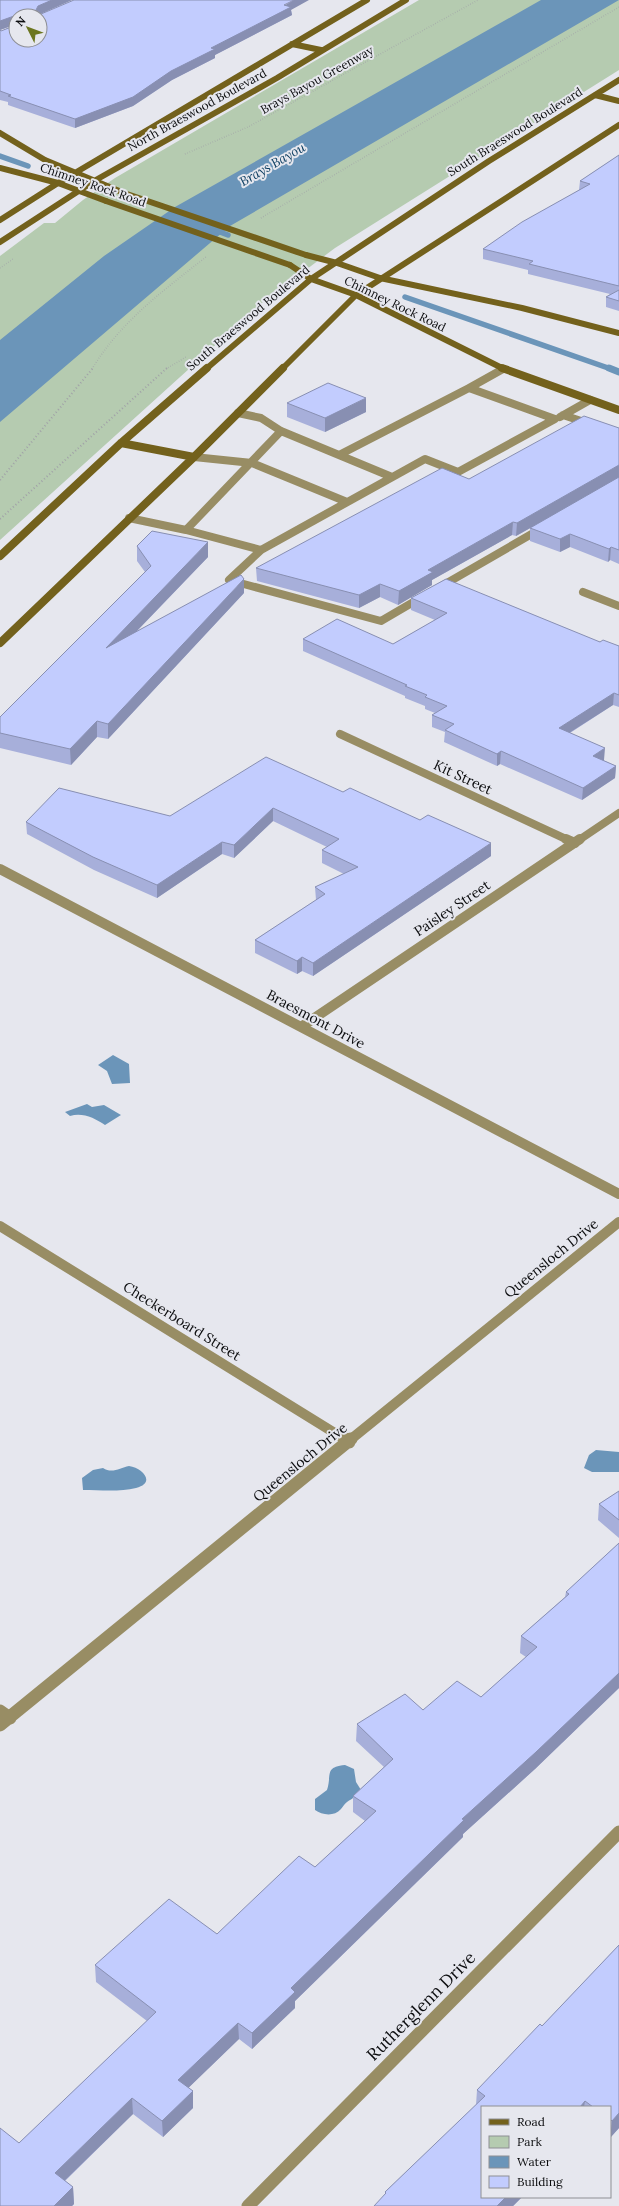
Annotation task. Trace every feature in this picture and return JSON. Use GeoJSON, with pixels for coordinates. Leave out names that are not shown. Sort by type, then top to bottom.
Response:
{"type":"FeatureCollection","features":[{"type":"Feature","properties":{"kind":"main road","name":"North Braeswood Boulevard"},"geometry":{"type":"LineString","coordinates":[[0,220],[73,174],[367,0]]}},
{"type":"Feature","properties":{"kind":"main road","name":"North Braeswood Boulevard"},"geometry":{"type":"LineString","coordinates":[[0,242],[94,181],[277,78],[406,0]]}},
{"type":"Feature","properties":{"kind":"main road"},"geometry":{"type":"LineString","coordinates":[[292,44],[321,50]]}},
{"type":"Feature","properties":{"kind":"main road","name":"South Braeswood Boulevard"},"geometry":{"type":"LineString","coordinates":[[0,556],[121,444],[311,278],[337,263],[489,161],[619,80]]}},
{"type":"Feature","properties":{"kind":"main road"},"geometry":{"type":"LineString","coordinates":[[594,95],[619,101]]}},
{"type":"Feature","properties":{"kind":"main road"},"geometry":{"type":"LineString","coordinates":[[0,643],[194,457],[356,295],[380,278],[619,125]]}},
{"type":"Feature","properties":{"kind":"main road","name":"Chimney Rock Road"},"geometry":{"type":"LineString","coordinates":[[0,133],[26,151],[73,174],[306,255],[337,263],[380,278],[522,308],[619,333]]}},
{"type":"Feature","properties":{"kind":"main road","name":"Chimney Rock Road"},"geometry":{"type":"LineString","coordinates":[[0,168],[79,190],[106,202],[290,265],[311,278],[356,295],[503,369],[619,410]]}},
{"type":"Feature","properties":{"kind":"main road"},"geometry":{"type":"LineString","coordinates":[[121,444],[194,457]]}},
{"type":"Feature","properties":{"kind":"street"},"geometry":{"type":"LineString","coordinates":[[339,455],[503,369]]}},
{"type":"Feature","properties":{"kind":"street"},"geometry":{"type":"LineString","coordinates":[[468,388],[555,419]]}},
{"type":"Feature","properties":{"kind":"street"},"geometry":{"type":"LineString","coordinates":[[551,522],[381,621],[229,580],[261,550],[425,459],[458,472],[590,400]]}},
{"type":"Feature","properties":{"kind":"street"},"geometry":{"type":"LineString","coordinates":[[238,413],[261,418],[281,431],[392,477]]}},
{"type":"Feature","properties":{"kind":"street"},"geometry":{"type":"LineString","coordinates":[[563,415],[598,427]]}},
{"type":"Feature","properties":{"kind":"street"},"geometry":{"type":"LineString","coordinates":[[186,530],[252,464],[281,431]]}},
{"type":"Feature","properties":{"kind":"street"},"geometry":{"type":"LineString","coordinates":[[194,457],[252,464],[347,502]]}},
{"type":"Feature","properties":{"kind":"street"},"geometry":{"type":"LineString","coordinates":[[129,518],[186,530],[261,550]]}},
{"type":"Feature","properties":{"kind":"street"},"geometry":{"type":"LineString","coordinates":[[583,592],[619,606]]}},
{"type":"Feature","properties":{"kind":"street","name":"Kit Street"},"geometry":{"type":"LineString","coordinates":[[340,734],[575,843]]}},
{"type":"Feature","properties":{"kind":"street","name":"Paisley Street"},"geometry":{"type":"LineString","coordinates":[[301,1027],[619,813]]}},
{"type":"Feature","properties":{"kind":"street","name":"Braesmont Drive"},"geometry":{"type":"LineString","coordinates":[[0,869],[619,1194]]}},
{"type":"Feature","properties":{"kind":"street","name":"Queensloch Drive"},"geometry":{"type":"LineString","coordinates":[[3,1718],[349,1442],[619,1222]]}},
{"type":"Feature","properties":{"kind":"street","name":"Checkerboard Street"},"geometry":{"type":"LineString","coordinates":[[0,1226],[349,1442]]}},
{"type":"Feature","properties":{"kind":"street","name":"Rutherglenn Drive"},"geometry":{"type":"LineString","coordinates":[[248,2206],[619,1832]]}},
{"type":"Feature","properties":{"kind":"path","name":"Brays Bayou Greenway"},"geometry":{"type":"LineString","coordinates":[[184,154],[203,148],[248,127],[478,0]]}},
{"type":"Feature","properties":{"kind":"path"},"geometry":{"type":"LineString","coordinates":[[254,222],[619,7]]}},
{"type":"Feature","properties":{"kind":"path"},"geometry":{"type":"LineString","coordinates":[[0,480],[89,375],[96,361],[125,325],[142,307],[210,254]]}},
{"type":"Feature","properties":{"kind":"green space"},"geometry":{"type":"Polygon","coordinates":[[[419,0],[619,0],[619,70],[335,248],[263,302],[0,540],[0,256],[44,223],[55,223],[83,200],[115,178],[419,0]]]}},
{"type":"Feature","properties":{"kind":"water","name":"Brays Bayou"},"geometry":{"type":"Polygon","coordinates":[[[541,0],[619,0],[230,226],[0,422],[0,340],[104,256],[175,207],[541,0]]]}},
{"type":"Feature","properties":{"kind":"water"},"geometry":{"type":"Polygon","coordinates":[[[113,1055],[129,1064],[130,1083],[112,1084],[107,1071],[98,1065],[113,1055]]]}},
{"type":"Feature","properties":{"kind":"water"},"geometry":{"type":"Polygon","coordinates":[[[87,1104],[92,1107],[104,1105],[121,1115],[105,1125],[88,1116],[70,1116],[65,1112],[87,1104]]]}},
{"type":"Feature","properties":{"kind":"water"},"geometry":{"type":"Polygon","coordinates":[[[596,1450],[619,1452],[619,1472],[592,1472],[584,1468],[589,1455],[596,1450]]]}},
{"type":"Feature","properties":{"kind":"water"},"geometry":{"type":"Polygon","coordinates":[[[129,1466],[139,1470],[145,1476],[145,1483],[142,1486],[123,1490],[83,1490],[82,1478],[93,1470],[103,1468],[113,1471],[129,1466]]]}},
{"type":"Feature","properties":{"kind":"water"},"geometry":{"type":"Polygon","coordinates":[[[345,1765],[354,1769],[356,1782],[361,1790],[338,1812],[324,1814],[315,1810],[315,1799],[327,1790],[331,1770],[338,1766],[345,1765]]]}},
{"type":"Feature","properties":{"kind":"building"},"geometry":{"type":"Polygon","coordinates":[[[0,0],[52,0],[38,6],[37,8],[8,8],[8,18],[0,21],[0,0]]]}},
{"type":"Feature","properties":{"kind":"building"},"geometry":{"type":"Polygon","coordinates":[[[74,0],[294,0],[284,5],[291,7],[211,48],[215,49],[171,71],[133,97],[75,119],[8,96],[11,95],[0,91],[0,30],[8,28],[8,48],[48,48],[48,11],[74,0]]]}},
{"type":"Feature","properties":{"kind":"building"},"geometry":{"type":"Polygon","coordinates":[[[619,155],[619,286],[529,264],[533,261],[483,249],[522,222],[590,184],[580,181],[619,155]]]}},
{"type":"Feature","properties":{"kind":"building"},"geometry":{"type":"Polygon","coordinates":[[[619,290],[619,301],[606,297],[619,290]]]}},
{"type":"Feature","properties":{"kind":"building"},"geometry":{"type":"Polygon","coordinates":[[[328,383],[366,398],[325,418],[287,403],[328,383]]]}},
{"type":"Feature","properties":{"kind":"building"},"geometry":{"type":"Polygon","coordinates":[[[584,416],[619,428],[619,465],[517,523],[513,522],[428,570],[433,572],[399,591],[380,584],[359,595],[256,568],[442,468],[469,479],[584,416]]]}},
{"type":"Feature","properties":{"kind":"building"},"geometry":{"type":"Polygon","coordinates":[[[619,477],[619,550],[611,547],[609,549],[570,534],[560,539],[530,528],[619,477]]]}},
{"type":"Feature","properties":{"kind":"building"},"geometry":{"type":"Polygon","coordinates":[[[152,531],[208,542],[106,648],[241,575],[244,579],[108,724],[97,721],[70,749],[0,733],[0,717],[151,566],[137,546],[152,531]]]}},
{"type":"Feature","properties":{"kind":"building"},"geometry":{"type":"Polygon","coordinates":[[[446,579],[600,642],[603,640],[619,646],[619,695],[614,693],[559,728],[605,748],[593,756],[616,766],[583,788],[501,751],[497,754],[445,730],[454,724],[432,715],[447,706],[425,697],[427,695],[405,686],[407,685],[303,639],[337,619],[393,644],[447,613],[411,598],[446,579]]]}},
{"type":"Feature","properties":{"kind":"building"},"geometry":{"type":"Polygon","coordinates":[[[266,757],[343,792],[350,788],[420,820],[428,815],[491,843],[313,963],[302,957],[297,961],[255,940],[325,894],[315,887],[358,867],[322,850],[339,839],[273,808],[234,845],[222,842],[157,885],[93,857],[26,822],[59,788],[170,816],[266,757]]]}},
{"type":"Feature","properties":{"kind":"building"},"geometry":{"type":"Polygon","coordinates":[[[619,1491],[619,1520],[599,1504],[619,1491]]]}},
{"type":"Feature","properties":{"kind":"building"},"geometry":{"type":"Polygon","coordinates":[[[619,1543],[619,1673],[536,1752],[462,1819],[464,1820],[291,1988],[295,1992],[252,2033],[238,2023],[178,2080],[193,2091],[162,2121],[132,2098],[55,2173],[73,2187],[54,2206],[0,2206],[0,2128],[19,2143],[156,2012],[95,1965],[169,1899],[217,1934],[299,1856],[315,1867],[376,1811],[353,1796],[393,1759],[357,1724],[405,1694],[423,1710],[457,1681],[481,1697],[537,1647],[521,1636],[569,1594],[566,1592],[619,1543]]]}},
{"type":"Feature","properties":{"kind":"building"},"geometry":{"type":"Polygon","coordinates":[[[619,1945],[619,2113],[612,2121],[611,2106],[592,2106],[585,2101],[581,2106],[481,2106],[481,2198],[505,2198],[497,2206],[374,2206],[386,2193],[385,2192],[485,2096],[477,2090],[540,2024],[542,2026],[619,1945]]]}},
{"type":"Feature","properties":{"kind":"waterway"},"geometry":{"type":"LineString","coordinates":[[0,156],[28,166]]}},
{"type":"Feature","properties":{"kind":"waterway"},"geometry":{"type":"LineString","coordinates":[[212,229],[228,235]]}},
{"type":"Feature","properties":{"kind":"waterway"},"geometry":{"type":"LineString","coordinates":[[405,297],[611,369]]}},
{"type":"Feature","properties":{"kind":"waterway"},"geometry":{"type":"LineString","coordinates":[[609,368],[619,372]]}}]}
